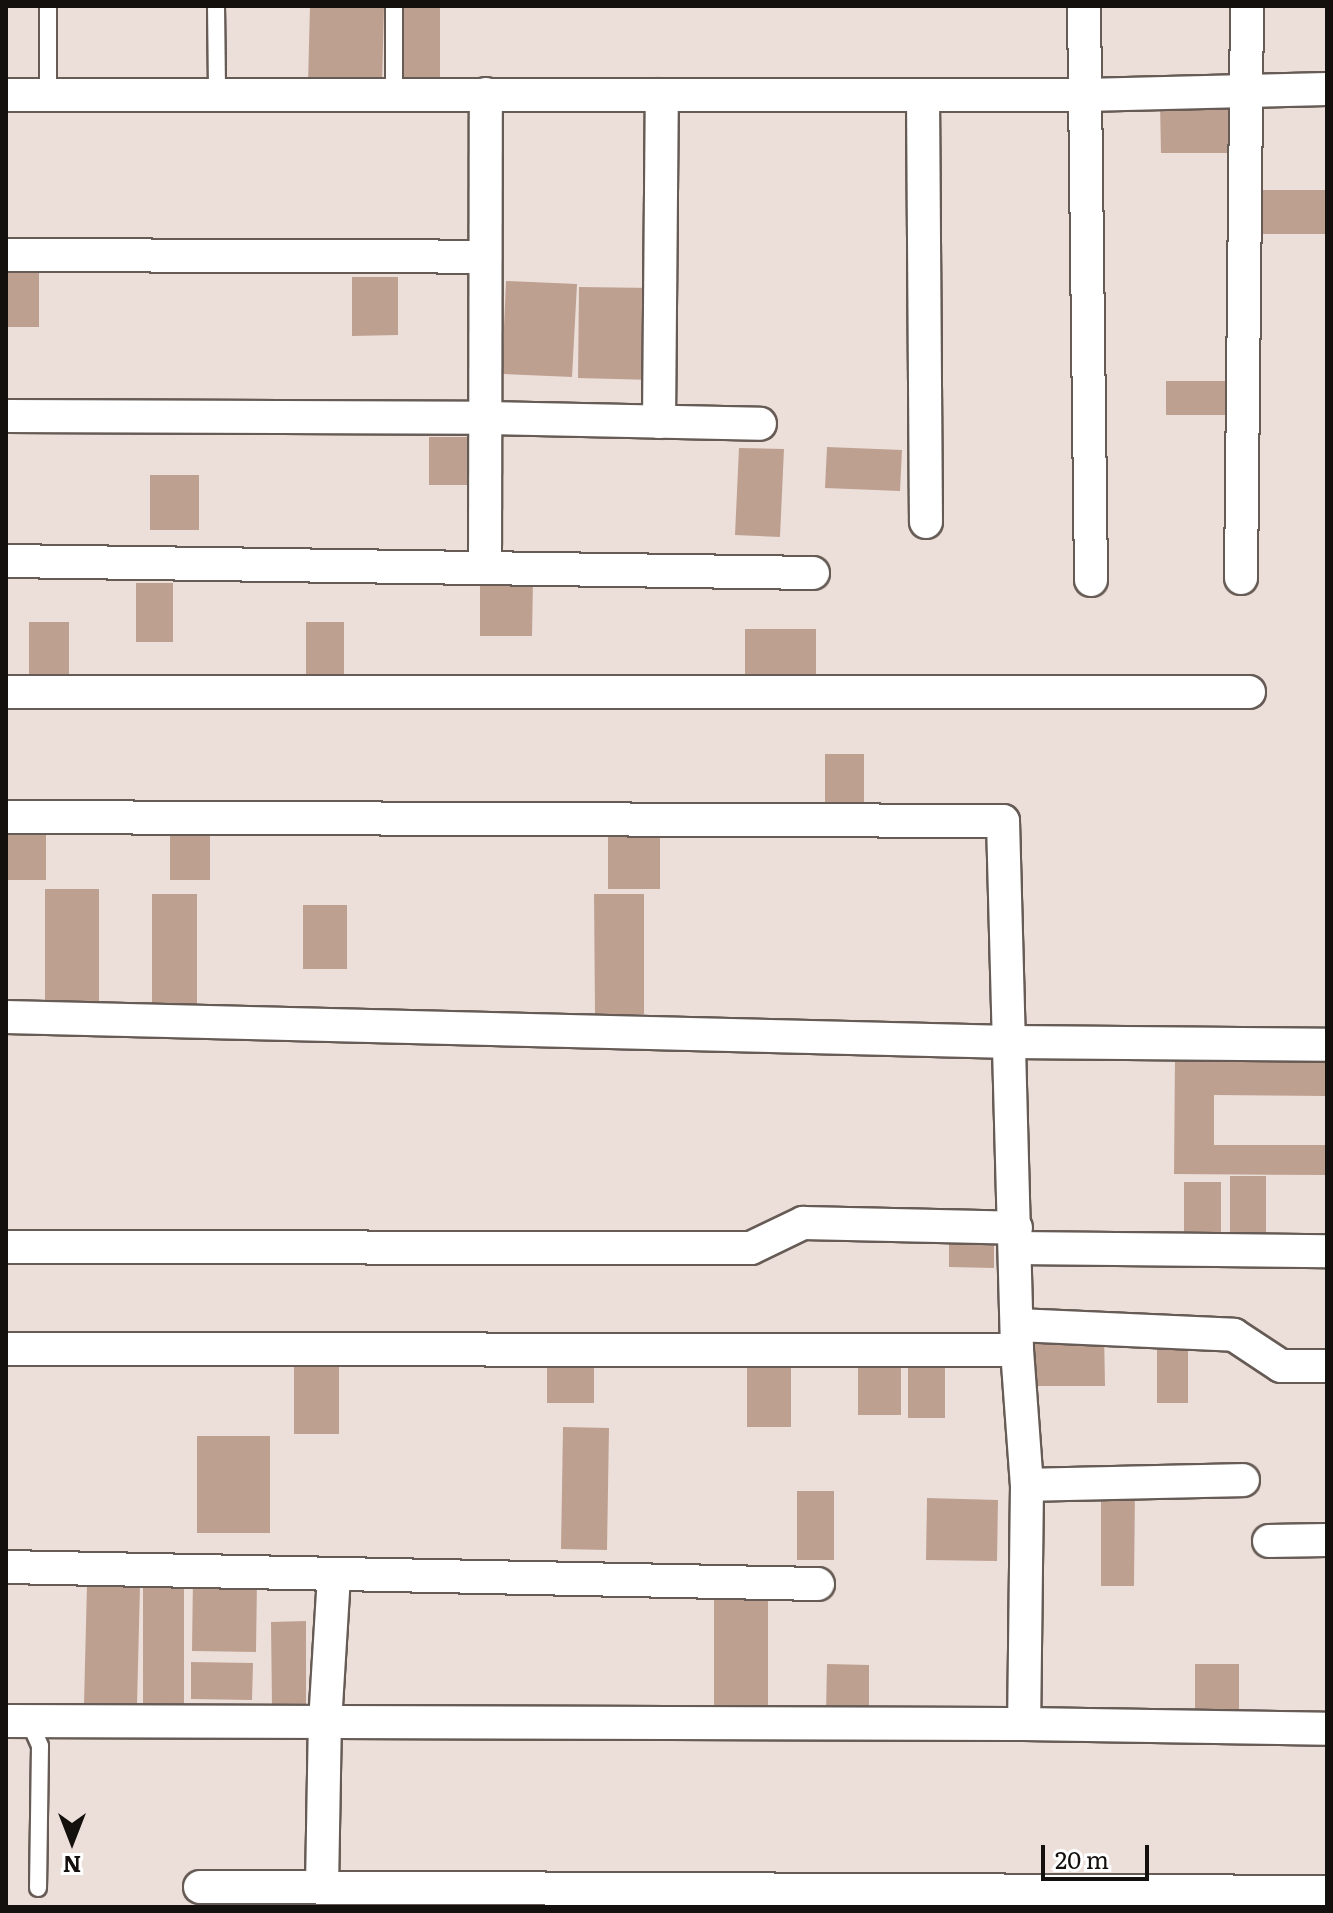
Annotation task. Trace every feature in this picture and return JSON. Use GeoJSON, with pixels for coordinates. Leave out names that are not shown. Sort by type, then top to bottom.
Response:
{"type":"FeatureCollection","features":[{"type":"Feature","properties":{"kind":"street"},"geometry":{"type":"LineString","coordinates":[[1084,6],[1091,580]]}},
{"type":"Feature","properties":{"kind":"street"},"geometry":{"type":"LineString","coordinates":[[1241,578],[1247,6]]}},
{"type":"Feature","properties":{"kind":"street"},"geometry":{"type":"LineString","coordinates":[[6,95],[923,96],[1327,89]]}},
{"type":"Feature","properties":{"kind":"street"},"geometry":{"type":"LineString","coordinates":[[485,567],[486,94]]}},
{"type":"Feature","properties":{"kind":"street"},"geometry":{"type":"LineString","coordinates":[[659,422],[662,95]]}},
{"type":"Feature","properties":{"kind":"street"},"geometry":{"type":"LineString","coordinates":[[923,96],[926,522]]}},
{"type":"Feature","properties":{"kind":"street"},"geometry":{"type":"LineString","coordinates":[[6,255],[485,257]]}},
{"type":"Feature","properties":{"kind":"street"},"geometry":{"type":"LineString","coordinates":[[6,416],[485,418],[760,424]]}},
{"type":"Feature","properties":{"kind":"street"},"geometry":{"type":"LineString","coordinates":[[6,561],[813,573]]}},
{"type":"Feature","properties":{"kind":"street"},"geometry":{"type":"LineString","coordinates":[[6,692],[1249,692]]}},
{"type":"Feature","properties":{"kind":"street"},"geometry":{"type":"LineString","coordinates":[[6,817],[1003,821],[1017,1338],[1027,1485],[1024,1724]]}},
{"type":"Feature","properties":{"kind":"street"},"geometry":{"type":"LineString","coordinates":[[6,1017],[1011,1042],[1327,1045]]}},
{"type":"Feature","properties":{"kind":"street"},"geometry":{"type":"LineString","coordinates":[[6,1247],[751,1248],[803,1223],[1016,1238],[1327,1251]]}},
{"type":"Feature","properties":{"kind":"street"},"geometry":{"type":"LineString","coordinates":[[6,1349],[1234,1335],[1281,1366],[1327,1366]]}},
{"type":"Feature","properties":{"kind":"street"},"geometry":{"type":"LineString","coordinates":[[1027,1485],[1243,1480]]}},
{"type":"Feature","properties":{"kind":"street"},"geometry":{"type":"LineString","coordinates":[[1269,1541],[1327,1540]]}},
{"type":"Feature","properties":{"kind":"street"},"geometry":{"type":"LineString","coordinates":[[6,1567],[818,1584]]}},
{"type":"Feature","properties":{"kind":"street"},"geometry":{"type":"LineString","coordinates":[[322,1888],[325,1723],[334,1575]]}},
{"type":"Feature","properties":{"kind":"street"},"geometry":{"type":"LineString","coordinates":[[17,1721],[1024,1724],[1327,1729]]}},
{"type":"Feature","properties":{"kind":"street"},"geometry":{"type":"LineString","coordinates":[[200,1887],[670,1898],[1327,1892]]}},
{"type":"Feature","properties":{"kind":"lane"},"geometry":{"type":"LineString","coordinates":[[48,6],[48,94]]}},
{"type":"Feature","properties":{"kind":"lane"},"geometry":{"type":"LineString","coordinates":[[216,6],[217,94]]}},
{"type":"Feature","properties":{"kind":"lane"},"geometry":{"type":"LineString","coordinates":[[394,6],[394,94]]}},
{"type":"Feature","properties":{"kind":"lane"},"geometry":{"type":"LineString","coordinates":[[17,1721],[40,1746],[38,1888]]}},
{"type":"Feature","properties":{"kind":"building"},"geometry":{"type":"Polygon","coordinates":[[[310,6],[384,6],[382,86],[308,84],[310,6]]]}},
{"type":"Feature","properties":{"kind":"building"},"geometry":{"type":"Polygon","coordinates":[[[398,6],[440,6],[440,78],[398,78],[398,6]]]}},
{"type":"Feature","properties":{"kind":"building"},"geometry":{"type":"Polygon","coordinates":[[[1232,101],[1233,153],[1161,153],[1160,102],[1232,101]]]}},
{"type":"Feature","properties":{"kind":"building"},"geometry":{"type":"Polygon","coordinates":[[[1248,190],[1327,190],[1327,234],[1248,234],[1248,190]]]}},
{"type":"Feature","properties":{"kind":"building"},"geometry":{"type":"Polygon","coordinates":[[[6,270],[39,270],[39,327],[6,327],[6,270]]]}},
{"type":"Feature","properties":{"kind":"building"},"geometry":{"type":"Polygon","coordinates":[[[352,277],[398,277],[398,335],[352,336],[352,277]]]}},
{"type":"Feature","properties":{"kind":"building"},"geometry":{"type":"Polygon","coordinates":[[[506,281],[577,284],[572,377],[502,374],[506,281]]]}},
{"type":"Feature","properties":{"kind":"building"},"geometry":{"type":"Polygon","coordinates":[[[579,287],[655,288],[653,380],[578,378],[579,287]]]}},
{"type":"Feature","properties":{"kind":"building"},"geometry":{"type":"Polygon","coordinates":[[[1166,381],[1239,381],[1239,415],[1166,415],[1166,381]]]}},
{"type":"Feature","properties":{"kind":"building"},"geometry":{"type":"Polygon","coordinates":[[[429,437],[476,437],[476,485],[429,485],[429,437]]]}},
{"type":"Feature","properties":{"kind":"building"},"geometry":{"type":"Polygon","coordinates":[[[827,447],[902,450],[900,491],[825,488],[827,447]]]}},
{"type":"Feature","properties":{"kind":"building"},"geometry":{"type":"Polygon","coordinates":[[[739,448],[784,449],[780,537],[735,535],[739,448]]]}},
{"type":"Feature","properties":{"kind":"building"},"geometry":{"type":"Polygon","coordinates":[[[150,475],[199,475],[199,530],[150,530],[150,475]]]}},
{"type":"Feature","properties":{"kind":"building"},"geometry":{"type":"Polygon","coordinates":[[[480,580],[533,580],[532,636],[480,636],[480,580]]]}},
{"type":"Feature","properties":{"kind":"building"},"geometry":{"type":"Polygon","coordinates":[[[136,583],[173,583],[173,642],[136,642],[136,583]]]}},
{"type":"Feature","properties":{"kind":"building"},"geometry":{"type":"Polygon","coordinates":[[[29,622],[69,622],[69,681],[29,681],[29,622]]]}},
{"type":"Feature","properties":{"kind":"building"},"geometry":{"type":"Polygon","coordinates":[[[306,622],[344,622],[344,678],[306,678],[306,622]]]}},
{"type":"Feature","properties":{"kind":"building"},"geometry":{"type":"Polygon","coordinates":[[[745,629],[816,629],[816,683],[745,683],[745,629]]]}},
{"type":"Feature","properties":{"kind":"building"},"geometry":{"type":"Polygon","coordinates":[[[825,754],[864,754],[864,808],[825,808],[825,754]]]}},
{"type":"Feature","properties":{"kind":"building"},"geometry":{"type":"Polygon","coordinates":[[[170,820],[210,821],[210,880],[170,880],[170,820]]]}},
{"type":"Feature","properties":{"kind":"building"},"geometry":{"type":"Polygon","coordinates":[[[6,824],[46,824],[46,880],[6,880],[6,824]]]}},
{"type":"Feature","properties":{"kind":"building"},"geometry":{"type":"Polygon","coordinates":[[[608,828],[660,828],[660,889],[608,889],[608,828]]]}},
{"type":"Feature","properties":{"kind":"building"},"geometry":{"type":"Polygon","coordinates":[[[45,889],[99,889],[99,1012],[45,1012],[45,889]]]}},
{"type":"Feature","properties":{"kind":"building"},"geometry":{"type":"Polygon","coordinates":[[[152,894],[197,894],[197,1007],[152,1007],[152,894]]]}},
{"type":"Feature","properties":{"kind":"building"},"geometry":{"type":"Polygon","coordinates":[[[594,894],[644,894],[644,1014],[595,1014],[594,894]]]}},
{"type":"Feature","properties":{"kind":"building"},"geometry":{"type":"Polygon","coordinates":[[[303,905],[347,905],[347,969],[303,969],[303,905]]]}},
{"type":"Feature","properties":{"kind":"building"},"geometry":{"type":"Polygon","coordinates":[[[1175,1054],[1327,1054],[1327,1096],[1214,1095],[1214,1145],[1327,1145],[1327,1175],[1174,1174],[1175,1054]]]}},
{"type":"Feature","properties":{"kind":"building"},"geometry":{"type":"Polygon","coordinates":[[[1230,1176],[1266,1176],[1266,1233],[1230,1233],[1230,1176]]]}},
{"type":"Feature","properties":{"kind":"building"},"geometry":{"type":"Polygon","coordinates":[[[1184,1182],[1221,1182],[1221,1234],[1184,1234],[1184,1182]]]}},
{"type":"Feature","properties":{"kind":"building"},"geometry":{"type":"Polygon","coordinates":[[[949,1232],[994,1232],[994,1268],[949,1267],[949,1232]]]}},
{"type":"Feature","properties":{"kind":"building"},"geometry":{"type":"Polygon","coordinates":[[[1022,1331],[1104,1331],[1105,1386],[1024,1386],[1022,1331]]]}},
{"type":"Feature","properties":{"kind":"building"},"geometry":{"type":"Polygon","coordinates":[[[1157,1341],[1188,1341],[1188,1403],[1157,1403],[1157,1341]]]}},
{"type":"Feature","properties":{"kind":"building"},"geometry":{"type":"Polygon","coordinates":[[[547,1353],[594,1353],[594,1403],[547,1403],[547,1353]]]}},
{"type":"Feature","properties":{"kind":"building"},"geometry":{"type":"Polygon","coordinates":[[[747,1355],[791,1355],[791,1427],[747,1427],[747,1355]]]}},
{"type":"Feature","properties":{"kind":"building"},"geometry":{"type":"Polygon","coordinates":[[[858,1357],[901,1357],[901,1415],[858,1415],[858,1357]]]}},
{"type":"Feature","properties":{"kind":"building"},"geometry":{"type":"Polygon","coordinates":[[[908,1357],[945,1357],[945,1418],[908,1418],[908,1357]]]}},
{"type":"Feature","properties":{"kind":"building"},"geometry":{"type":"Polygon","coordinates":[[[294,1360],[339,1360],[339,1434],[294,1434],[294,1360]]]}},
{"type":"Feature","properties":{"kind":"building"},"geometry":{"type":"Polygon","coordinates":[[[563,1427],[609,1428],[607,1550],[561,1549],[563,1427]]]}},
{"type":"Feature","properties":{"kind":"building"},"geometry":{"type":"Polygon","coordinates":[[[197,1436],[270,1436],[270,1533],[197,1533],[197,1436]]]}},
{"type":"Feature","properties":{"kind":"building"},"geometry":{"type":"Polygon","coordinates":[[[1101,1485],[1135,1485],[1134,1586],[1101,1586],[1101,1485]]]}},
{"type":"Feature","properties":{"kind":"building"},"geometry":{"type":"Polygon","coordinates":[[[797,1491],[834,1491],[834,1560],[797,1560],[797,1491]]]}},
{"type":"Feature","properties":{"kind":"building"},"geometry":{"type":"Polygon","coordinates":[[[927,1498],[998,1500],[997,1561],[926,1560],[927,1498]]]}},
{"type":"Feature","properties":{"kind":"building"},"geometry":{"type":"Polygon","coordinates":[[[193,1577],[257,1579],[256,1652],[192,1651],[193,1577]]]}},
{"type":"Feature","properties":{"kind":"building"},"geometry":{"type":"Polygon","coordinates":[[[143,1583],[184,1583],[184,1708],[143,1707],[143,1583]]]}},
{"type":"Feature","properties":{"kind":"building"},"geometry":{"type":"Polygon","coordinates":[[[87,1584],[140,1586],[137,1705],[84,1704],[87,1584]]]}},
{"type":"Feature","properties":{"kind":"building"},"geometry":{"type":"Polygon","coordinates":[[[714,1596],[768,1596],[768,1706],[714,1706],[714,1596]]]}},
{"type":"Feature","properties":{"kind":"building"},"geometry":{"type":"Polygon","coordinates":[[[306,1621],[306,1707],[272,1707],[271,1622],[306,1621]]]}},
{"type":"Feature","properties":{"kind":"building"},"geometry":{"type":"Polygon","coordinates":[[[191,1662],[253,1663],[252,1700],[191,1699],[191,1662]]]}},
{"type":"Feature","properties":{"kind":"building"},"geometry":{"type":"Polygon","coordinates":[[[827,1664],[869,1665],[869,1713],[826,1712],[827,1664]]]}},
{"type":"Feature","properties":{"kind":"building"},"geometry":{"type":"Polygon","coordinates":[[[1195,1664],[1239,1664],[1239,1715],[1195,1714],[1195,1664]]]}}]}
